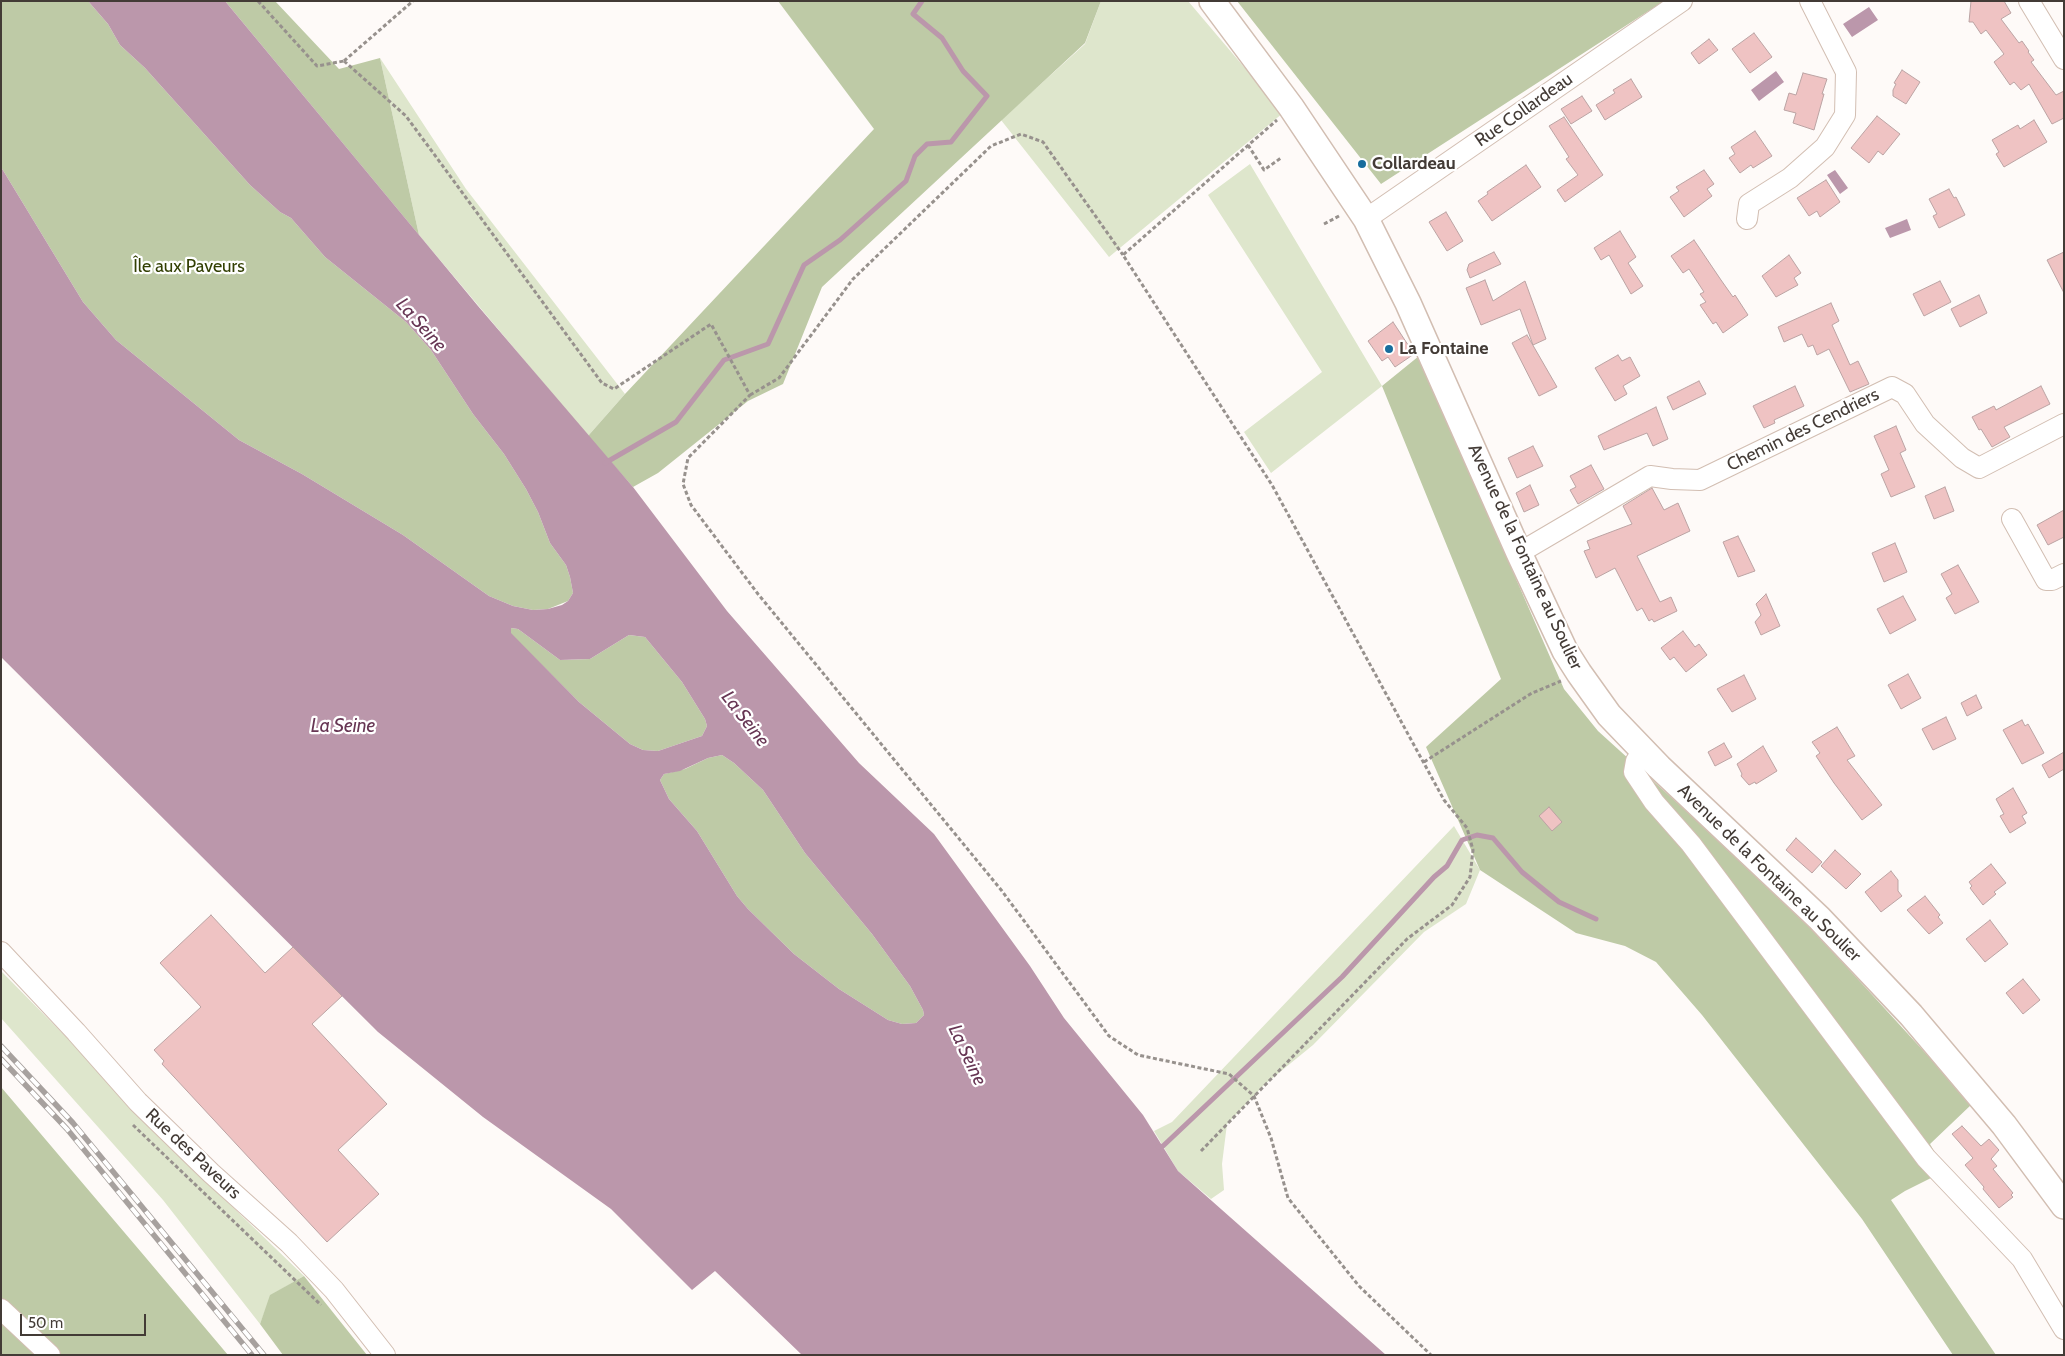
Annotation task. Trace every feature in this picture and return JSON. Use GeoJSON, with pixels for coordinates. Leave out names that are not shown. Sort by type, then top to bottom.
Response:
{"type":"FeatureCollection","features":[{"type":"Feature","properties":{"kind":"main road","name":"Avenue de la Fontaine au Soulier"},"geometry":{"type":"LineString","coordinates":[[1212,1],[1291,107],[1408,303],[1519,553],[1566,651],[1608,715],[1819,918],[1912,1014],[2004,1125],[2064,1206]]}},
{"type":"Feature","properties":{"kind":"street","name":"Rue Collardeau"},"geometry":{"type":"LineString","coordinates":[[1355,216],[1682,1]]}},
{"type":"Feature","properties":{"kind":"street"},"geometry":{"type":"LineString","coordinates":[[1747,219],[1749,204],[1790,178],[1825,147],[1845,115],[1846,72],[1810,1]]}},
{"type":"Feature","properties":{"kind":"street"},"geometry":{"type":"LineString","coordinates":[[2029,1],[2064,59]]}},
{"type":"Feature","properties":{"kind":"street","name":"Chemin des Cendriers"},"geometry":{"type":"LineString","coordinates":[[1519,553],[1650,476],[1700,480],[1892,387],[1905,394],[1931,430],[1962,458],[1980,468],[2064,424]]}},
{"type":"Feature","properties":{"kind":"street"},"geometry":{"type":"LineString","coordinates":[[2012,519],[2046,580],[2052,580],[2064,574]]}},
{"type":"Feature","properties":{"kind":"street"},"geometry":{"type":"LineString","coordinates":[[1643,750],[1636,760],[1634,772],[1654,802],[1691,844],[1926,1158],[2022,1259],[2064,1329]]}},
{"type":"Feature","properties":{"kind":"street","name":"Rue des Paveurs"},"geometry":{"type":"LineString","coordinates":[[1,952],[138,1102],[211,1174],[289,1243],[334,1290],[385,1355]]}},
{"type":"Feature","properties":{"kind":"street"},"geometry":{"type":"LineString","coordinates":[[1,1309],[50,1355]]}},
{"type":"Feature","properties":{"kind":"path"},"geometry":{"type":"LineString","coordinates":[[258,1],[317,66],[344,61],[413,1]]}},
{"type":"Feature","properties":{"kind":"path"},"geometry":{"type":"LineString","coordinates":[[344,61],[406,116],[602,383],[614,389],[712,324],[750,395]]}},
{"type":"Feature","properties":{"kind":"path"},"geometry":{"type":"LineString","coordinates":[[1123,254],[1291,107]]}},
{"type":"Feature","properties":{"kind":"path"},"geometry":{"type":"LineString","coordinates":[[1201,1151],[1254,1096],[1407,939],[1452,905],[1470,878],[1473,850],[1468,832],[1444,800],[1272,485],[1123,254],[1043,142],[1021,134],[991,146],[984,152],[853,279],[779,378],[750,395],[688,458],[683,484],[691,505],[758,594],[1002,891],[1108,1036],[1138,1055],[1230,1074],[1254,1096],[1271,1138],[1288,1198],[1359,1286],[1431,1355]]}},
{"type":"Feature","properties":{"kind":"path"},"geometry":{"type":"LineString","coordinates":[[1248,145],[1264,170],[1281,158]]}},
{"type":"Feature","properties":{"kind":"path"},"geometry":{"type":"LineString","coordinates":[[1324,224],[1355,216]]}},
{"type":"Feature","properties":{"kind":"path"},"geometry":{"type":"LineString","coordinates":[[1424,762],[1532,693],[1579,673]]}},
{"type":"Feature","properties":{"kind":"green space","name":"Île aux Paveurs"},"geometry":{"type":"Polygon","coordinates":[[[1,1],[88,1],[108,24],[120,45],[145,68],[250,185],[280,212],[291,218],[325,257],[406,322],[431,350],[473,414],[504,454],[526,489],[538,512],[550,543],[566,565],[573,593],[568,601],[548,609],[533,610],[513,606],[489,596],[403,535],[302,474],[239,440],[116,340],[83,302],[1,167],[1,1]]]}},
{"type":"Feature","properties":{"kind":"green space"},"geometry":{"type":"Polygon","coordinates":[[[225,1],[275,1],[339,69],[380,58],[419,235],[225,1]]]}},
{"type":"Feature","properties":{"kind":"green space"},"geometry":{"type":"Polygon","coordinates":[[[778,1],[1101,1],[1085,43],[822,287],[783,384],[748,401],[658,473],[633,487],[588,436],[625,394],[874,129],[778,1]]]}},
{"type":"Feature","properties":{"kind":"green space"},"geometry":{"type":"Polygon","coordinates":[[[1101,1],[1188,1],[1283,113],[1109,257],[1001,120],[1085,44],[1101,1]]]}},
{"type":"Feature","properties":{"kind":"green space"},"geometry":{"type":"Polygon","coordinates":[[[1237,1],[1664,1],[1381,184],[1237,1]]]}},
{"type":"Feature","properties":{"kind":"green space"},"geometry":{"type":"Polygon","coordinates":[[[380,58],[466,189],[625,394],[588,436],[419,235],[380,58]]]}},
{"type":"Feature","properties":{"kind":"green space"},"geometry":{"type":"Polygon","coordinates":[[[1250,164],[1382,386],[1271,473],[1244,432],[1322,372],[1208,195],[1250,164]]]}},
{"type":"Feature","properties":{"kind":"green space"},"geometry":{"type":"Polygon","coordinates":[[[1419,356],[1564,689],[1598,731],[1791,906],[1972,1104],[1930,1144],[1945,1171],[1891,1200],[1996,1355],[1953,1355],[1862,1219],[1702,1015],[1656,962],[1625,946],[1576,933],[1480,870],[1426,747],[1501,679],[1382,386],[1419,356]]]}},
{"type":"Feature","properties":{"kind":"green space"},"geometry":{"type":"Polygon","coordinates":[[[511,628],[518,629],[560,660],[590,659],[629,635],[645,637],[682,682],[705,719],[707,726],[702,736],[658,751],[643,750],[630,744],[579,702],[510,633],[511,628]]]}},
{"type":"Feature","properties":{"kind":"green space"},"geometry":{"type":"Polygon","coordinates":[[[722,755],[734,763],[763,790],[805,853],[872,934],[910,986],[924,1015],[916,1023],[902,1024],[888,1020],[839,989],[794,954],[737,896],[697,831],[669,799],[660,780],[664,774],[685,769],[708,758],[722,755]]]}},
{"type":"Feature","properties":{"kind":"green space"},"geometry":{"type":"Polygon","coordinates":[[[1454,826],[1480,870],[1466,904],[1424,932],[1313,1045],[1264,1085],[1227,1124],[1222,1164],[1224,1190],[1211,1199],[1178,1171],[1154,1131],[1172,1122],[1454,826]]]}},
{"type":"Feature","properties":{"kind":"green space"},"geometry":{"type":"Polygon","coordinates":[[[1,971],[80,1051],[154,1131],[304,1276],[271,1295],[260,1324],[163,1200],[1,1018],[1,971]]]}},
{"type":"Feature","properties":{"kind":"green space"},"geometry":{"type":"Polygon","coordinates":[[[1,1087],[141,1252],[228,1355],[1,1355],[1,1087]]]}},
{"type":"Feature","properties":{"kind":"green space"},"geometry":{"type":"Polygon","coordinates":[[[304,1276],[367,1355],[283,1355],[260,1324],[270,1295],[304,1276]]]}},
{"type":"Feature","properties":{"kind":"water","name":"La Seine"},"geometry":{"type":"Polygon","coordinates":[[[88,1],[225,1],[478,306],[633,487],[727,611],[859,763],[934,834],[1030,966],[1064,1018],[1143,1115],[1178,1171],[1386,1355],[802,1355],[715,1271],[692,1290],[611,1209],[483,1117],[378,1032],[1,657],[1,167],[83,302],[116,340],[239,440],[302,474],[403,535],[489,596],[513,606],[533,610],[548,609],[562,605],[568,601],[573,593],[566,565],[550,543],[538,512],[526,489],[504,454],[473,414],[431,350],[406,322],[325,257],[291,218],[280,212],[250,185],[145,68],[120,45],[108,24],[88,1]],[[511,628],[511,633],[579,702],[630,744],[643,750],[658,751],[702,736],[707,726],[705,719],[682,682],[645,637],[629,635],[590,659],[560,660],[518,629],[511,628]],[[722,755],[708,758],[680,771],[664,774],[660,780],[669,799],[697,831],[737,896],[794,954],[839,989],[888,1020],[902,1024],[916,1023],[924,1015],[910,986],[872,934],[805,853],[763,790],[734,763],[722,755]]]}},
{"type":"Feature","properties":{"kind":"water"},"geometry":{"type":"Polygon","coordinates":[[[1869,7],[1878,20],[1852,37],[1843,24],[1869,7]]]}},
{"type":"Feature","properties":{"kind":"water"},"geometry":{"type":"Polygon","coordinates":[[[1776,71],[1784,82],[1759,101],[1751,90],[1776,71]]]}},
{"type":"Feature","properties":{"kind":"water"},"geometry":{"type":"Polygon","coordinates":[[[1835,170],[1848,188],[1840,194],[1827,175],[1835,170]]]}},
{"type":"Feature","properties":{"kind":"water"},"geometry":{"type":"Polygon","coordinates":[[[1907,219],[1911,230],[1890,238],[1885,228],[1907,219]]]}},
{"type":"Feature","properties":{"kind":"building"},"geometry":{"type":"Polygon","coordinates":[[[1971,1],[2004,1],[2011,13],[2001,19],[2019,43],[2022,41],[2034,60],[2031,62],[2056,95],[2064,91],[2064,118],[2052,124],[2029,84],[2021,90],[2014,82],[2010,85],[1994,62],[2004,54],[1986,30],[1981,34],[1973,22],[1969,22],[1971,1]]]}},
{"type":"Feature","properties":{"kind":"building"},"geometry":{"type":"Polygon","coordinates":[[[1754,33],[1772,57],[1750,73],[1732,49],[1754,33]]]}},
{"type":"Feature","properties":{"kind":"building"},"geometry":{"type":"Polygon","coordinates":[[[1709,39],[1718,50],[1699,64],[1691,53],[1709,39]]]}},
{"type":"Feature","properties":{"kind":"building"},"geometry":{"type":"Polygon","coordinates":[[[1902,70],[1920,82],[1906,104],[1893,96],[1896,84],[1894,83],[1902,70]]]}},
{"type":"Feature","properties":{"kind":"building"},"geometry":{"type":"Polygon","coordinates":[[[1803,73],[1827,79],[1814,130],[1793,123],[1796,113],[1784,110],[1789,93],[1796,95],[1803,73]]]}},
{"type":"Feature","properties":{"kind":"building"},"geometry":{"type":"Polygon","coordinates":[[[1631,79],[1642,97],[1605,120],[1596,105],[1615,93],[1613,90],[1631,79]]]}},
{"type":"Feature","properties":{"kind":"building"},"geometry":{"type":"Polygon","coordinates":[[[1582,96],[1592,111],[1571,124],[1561,109],[1582,96]]]}},
{"type":"Feature","properties":{"kind":"building"},"geometry":{"type":"Polygon","coordinates":[[[1877,116],[1900,134],[1883,155],[1878,151],[1869,163],[1851,148],[1877,116]]]}},
{"type":"Feature","properties":{"kind":"building"},"geometry":{"type":"Polygon","coordinates":[[[1564,117],[1603,175],[1565,202],[1557,190],[1578,175],[1566,159],[1569,157],[1549,126],[1564,117]]]}},
{"type":"Feature","properties":{"kind":"building"},"geometry":{"type":"Polygon","coordinates":[[[2034,120],[2047,142],[2004,167],[1996,154],[1999,152],[1992,140],[2018,125],[2020,129],[2034,120]]]}},
{"type":"Feature","properties":{"kind":"building"},"geometry":{"type":"Polygon","coordinates":[[[1755,131],[1772,156],[1753,168],[1751,165],[1740,173],[1729,158],[1735,154],[1731,147],[1755,131]]]}},
{"type":"Feature","properties":{"kind":"building"},"geometry":{"type":"Polygon","coordinates":[[[1526,165],[1541,187],[1492,221],[1478,201],[1488,194],[1487,192],[1526,165]]]}},
{"type":"Feature","properties":{"kind":"building"},"geometry":{"type":"Polygon","coordinates":[[[1704,170],[1714,184],[1707,189],[1712,196],[1684,217],[1670,197],[1679,191],[1676,187],[1704,170]]]}},
{"type":"Feature","properties":{"kind":"building"},"geometry":{"type":"Polygon","coordinates":[[[1826,180],[1840,202],[1820,217],[1817,211],[1809,216],[1797,198],[1826,180]]]}},
{"type":"Feature","properties":{"kind":"building"},"geometry":{"type":"Polygon","coordinates":[[[1949,189],[1954,198],[1956,197],[1965,215],[1939,228],[1933,216],[1937,214],[1929,199],[1949,189]]]}},
{"type":"Feature","properties":{"kind":"building"},"geometry":{"type":"Polygon","coordinates":[[[1446,212],[1463,241],[1447,251],[1429,222],[1446,212]]]}},
{"type":"Feature","properties":{"kind":"building"},"geometry":{"type":"Polygon","coordinates":[[[1620,231],[1636,257],[1628,263],[1643,286],[1631,294],[1609,255],[1601,260],[1594,248],[1620,231]]]}},
{"type":"Feature","properties":{"kind":"building"},"geometry":{"type":"Polygon","coordinates":[[[1694,240],[1733,297],[1735,295],[1748,315],[1723,333],[1716,322],[1713,324],[1700,305],[1706,302],[1700,294],[1704,292],[1689,269],[1683,273],[1671,256],[1694,240]]]}},
{"type":"Feature","properties":{"kind":"building"},"geometry":{"type":"Polygon","coordinates":[[[1494,252],[1501,264],[1470,278],[1467,270],[1469,264],[1494,252]]]}},
{"type":"Feature","properties":{"kind":"building"},"geometry":{"type":"Polygon","coordinates":[[[2064,252],[2064,293],[2047,260],[2064,252]]]}},
{"type":"Feature","properties":{"kind":"building"},"geometry":{"type":"Polygon","coordinates":[[[1789,255],[1801,273],[1794,278],[1798,285],[1776,297],[1762,276],[1789,255]]]}},
{"type":"Feature","properties":{"kind":"building"},"geometry":{"type":"Polygon","coordinates":[[[1485,280],[1493,301],[1525,281],[1546,339],[1533,345],[1520,309],[1481,325],[1466,288],[1485,280]]]}},
{"type":"Feature","properties":{"kind":"building"},"geometry":{"type":"Polygon","coordinates":[[[1940,281],[1951,302],[1924,316],[1913,294],[1940,281]]]}},
{"type":"Feature","properties":{"kind":"building"},"geometry":{"type":"Polygon","coordinates":[[[1979,295],[1987,313],[1960,327],[1951,309],[1979,295]]]}},
{"type":"Feature","properties":{"kind":"building"},"geometry":{"type":"Polygon","coordinates":[[[1831,303],[1839,321],[1832,325],[1850,365],[1858,361],[1869,384],[1850,392],[1829,349],[1817,355],[1813,345],[1808,347],[1802,334],[1784,342],[1778,327],[1831,303]]]}},
{"type":"Feature","properties":{"kind":"building","name":"La Fontaine"},"geometry":{"type":"Polygon","coordinates":[[[1393,322],[1414,354],[1395,367],[1388,357],[1382,361],[1368,341],[1393,322]]]}},
{"type":"Feature","properties":{"kind":"building"},"geometry":{"type":"Polygon","coordinates":[[[1527,335],[1557,387],[1539,396],[1512,343],[1527,335]]]}},
{"type":"Feature","properties":{"kind":"building"},"geometry":{"type":"Polygon","coordinates":[[[1618,355],[1622,361],[1630,357],[1640,376],[1623,386],[1627,394],[1615,401],[1595,368],[1618,355]]]}},
{"type":"Feature","properties":{"kind":"building"},"geometry":{"type":"Polygon","coordinates":[[[1699,381],[1706,394],[1673,410],[1667,397],[1699,381]]]}},
{"type":"Feature","properties":{"kind":"building"},"geometry":{"type":"Polygon","coordinates":[[[1795,386],[1804,406],[1774,420],[1775,423],[1764,428],[1753,406],[1795,386]]]}},
{"type":"Feature","properties":{"kind":"building"},"geometry":{"type":"Polygon","coordinates":[[[2041,386],[2050,404],[2004,427],[2010,437],[1992,447],[1972,417],[1994,406],[1996,410],[2041,386]]]}},
{"type":"Feature","properties":{"kind":"building"},"geometry":{"type":"Polygon","coordinates":[[[1656,407],[1668,439],[1653,446],[1647,433],[1604,450],[1598,436],[1656,407]]]}},
{"type":"Feature","properties":{"kind":"building"},"geometry":{"type":"Polygon","coordinates":[[[1896,426],[1906,450],[1900,453],[1915,487],[1891,497],[1881,474],[1889,470],[1874,436],[1896,426]]]}},
{"type":"Feature","properties":{"kind":"building"},"geometry":{"type":"Polygon","coordinates":[[[1533,446],[1543,466],[1517,478],[1508,458],[1533,446]]]}},
{"type":"Feature","properties":{"kind":"building"},"geometry":{"type":"Polygon","coordinates":[[[1591,465],[1604,489],[1578,504],[1570,490],[1576,487],[1570,476],[1591,465]]]}},
{"type":"Feature","properties":{"kind":"building"},"geometry":{"type":"Polygon","coordinates":[[[1530,485],[1539,505],[1524,512],[1516,493],[1530,485]]]}},
{"type":"Feature","properties":{"kind":"building"},"geometry":{"type":"Polygon","coordinates":[[[1945,487],[1954,511],[1934,519],[1925,496],[1945,487]]]}},
{"type":"Feature","properties":{"kind":"building"},"geometry":{"type":"Polygon","coordinates":[[[1652,488],[1664,510],[1678,503],[1690,531],[1637,556],[1660,602],[1671,597],[1677,611],[1654,622],[1652,619],[1649,621],[1642,608],[1637,611],[1615,568],[1596,578],[1584,551],[1590,549],[1587,541],[1632,524],[1623,506],[1652,488]]]}},
{"type":"Feature","properties":{"kind":"building"},"geometry":{"type":"Polygon","coordinates":[[[2064,510],[2064,537],[2048,545],[2037,525],[2064,510]]]}},
{"type":"Feature","properties":{"kind":"building"},"geometry":{"type":"Polygon","coordinates":[[[1738,536],[1755,571],[1738,577],[1723,542],[1738,536]]]}},
{"type":"Feature","properties":{"kind":"building"},"geometry":{"type":"Polygon","coordinates":[[[1895,543],[1907,572],[1884,582],[1872,553],[1895,543]]]}},
{"type":"Feature","properties":{"kind":"building"},"geometry":{"type":"Polygon","coordinates":[[[1958,565],[1979,602],[1955,614],[1946,598],[1952,594],[1941,574],[1958,565]]]}},
{"type":"Feature","properties":{"kind":"building"},"geometry":{"type":"Polygon","coordinates":[[[1766,594],[1780,626],[1761,635],[1755,622],[1761,615],[1756,604],[1766,594]]]}},
{"type":"Feature","properties":{"kind":"building"},"geometry":{"type":"Polygon","coordinates":[[[1903,596],[1916,620],[1890,634],[1877,609],[1903,596]]]}},
{"type":"Feature","properties":{"kind":"building"},"geometry":{"type":"Polygon","coordinates":[[[1683,631],[1695,647],[1699,644],[1707,655],[1686,672],[1674,657],[1670,660],[1661,648],[1683,631]]]}},
{"type":"Feature","properties":{"kind":"building"},"geometry":{"type":"Polygon","coordinates":[[[1908,674],[1921,698],[1901,709],[1888,685],[1908,674]]]}},
{"type":"Feature","properties":{"kind":"building"},"geometry":{"type":"Polygon","coordinates":[[[1744,675],[1756,699],[1732,712],[1717,689],[1744,675]]]}},
{"type":"Feature","properties":{"kind":"building"},"geometry":{"type":"Polygon","coordinates":[[[1976,695],[1982,708],[1967,716],[1961,703],[1976,695]]]}},
{"type":"Feature","properties":{"kind":"building"},"geometry":{"type":"Polygon","coordinates":[[[1946,717],[1956,739],[1933,750],[1922,729],[1946,717]]]}},
{"type":"Feature","properties":{"kind":"building"},"geometry":{"type":"Polygon","coordinates":[[[2022,720],[2025,726],[2028,724],[2044,753],[2022,764],[2003,730],[2022,720]]]}},
{"type":"Feature","properties":{"kind":"building"},"geometry":{"type":"Polygon","coordinates":[[[1837,727],[1855,756],[1847,760],[1882,805],[1862,820],[1816,756],[1820,753],[1812,742],[1837,727]]]}},
{"type":"Feature","properties":{"kind":"building"},"geometry":{"type":"Polygon","coordinates":[[[1724,743],[1732,757],[1715,766],[1708,752],[1724,743]]]}},
{"type":"Feature","properties":{"kind":"building"},"geometry":{"type":"Polygon","coordinates":[[[1763,746],[1777,771],[1756,784],[1755,782],[1749,785],[1741,776],[1742,774],[1737,764],[1763,746]]]}},
{"type":"Feature","properties":{"kind":"building"},"geometry":{"type":"Polygon","coordinates":[[[2064,752],[2064,769],[2049,778],[2042,765],[2064,752]]]}},
{"type":"Feature","properties":{"kind":"building"},"geometry":{"type":"Polygon","coordinates":[[[2013,788],[2027,813],[2022,816],[2026,823],[2010,833],[2000,816],[2004,814],[1996,799],[2013,788]]]}},
{"type":"Feature","properties":{"kind":"building"},"geometry":{"type":"Polygon","coordinates":[[[1549,807],[1562,822],[1552,831],[1539,816],[1549,807]]]}},
{"type":"Feature","properties":{"kind":"building"},"geometry":{"type":"Polygon","coordinates":[[[1796,838],[1822,862],[1812,873],[1786,850],[1796,838]]]}},
{"type":"Feature","properties":{"kind":"building"},"geometry":{"type":"Polygon","coordinates":[[[1835,850],[1861,874],[1846,889],[1821,866],[1835,850]]]}},
{"type":"Feature","properties":{"kind":"building"},"geometry":{"type":"Polygon","coordinates":[[[1991,864],[2006,883],[1994,892],[1996,894],[1983,905],[1970,888],[1972,886],[1969,882],[1991,864]]]}},
{"type":"Feature","properties":{"kind":"building"},"geometry":{"type":"Polygon","coordinates":[[[1891,871],[1898,880],[1898,891],[1902,896],[1881,912],[1865,892],[1891,871]]]}},
{"type":"Feature","properties":{"kind":"building"},"geometry":{"type":"Polygon","coordinates":[[[1925,896],[1940,915],[1938,917],[1943,923],[1929,934],[1907,910],[1925,896]]]}},
{"type":"Feature","properties":{"kind":"building"},"geometry":{"type":"Polygon","coordinates":[[[211,915],[265,973],[293,947],[342,996],[312,1024],[387,1104],[338,1150],[379,1194],[327,1242],[162,1064],[164,1061],[154,1050],[201,1007],[160,963],[211,915]]]}},
{"type":"Feature","properties":{"kind":"building"},"geometry":{"type":"Polygon","coordinates":[[[1990,920],[2008,944],[1985,962],[1966,939],[1990,920]]]}},
{"type":"Feature","properties":{"kind":"building"},"geometry":{"type":"Polygon","coordinates":[[[2023,979],[2040,1000],[2023,1014],[2006,993],[2023,979]]]}},
{"type":"Feature","properties":{"kind":"building"},"geometry":{"type":"Polygon","coordinates":[[[1962,1126],[1981,1146],[1989,1139],[1999,1150],[1991,1159],[1997,1166],[1993,1169],[2013,1193],[2011,1195],[2013,1197],[1999,1208],[1965,1165],[1973,1158],[1952,1134],[1962,1126]]]}},
{"type":"Feature","properties":{"kind":"waterway"},"geometry":{"type":"LineString","coordinates":[[605,463],[676,422],[724,360],[768,344],[804,265],[840,240],[906,181],[915,156],[927,144],[951,142],[987,96],[963,71],[942,38],[913,14],[922,1]]}},
{"type":"Feature","properties":{"kind":"waterway"},"geometry":{"type":"LineString","coordinates":[[1158,1147],[1163,1146],[1342,977],[1434,877],[1447,866],[1462,840],[1477,835],[1493,838],[1522,872],[1559,902],[1596,919]]}},
{"type":"Feature","properties":{"kind":"railway"},"geometry":{"type":"LineString","coordinates":[[1,1046],[73,1123],[264,1355]]}},
{"type":"Feature","properties":{"kind":"railway"},"geometry":{"type":"LineString","coordinates":[[1,1059],[67,1129],[252,1355]]}},
{"type":"Feature","properties":{"kind":"place","name":"Collardeau"},"geometry":{"type":"Point","coordinates":[1362,164]}},
{"type":"Feature","properties":{"kind":"place","name":"La Fontaine"},"geometry":{"type":"Point","coordinates":[1389,349]}}]}
